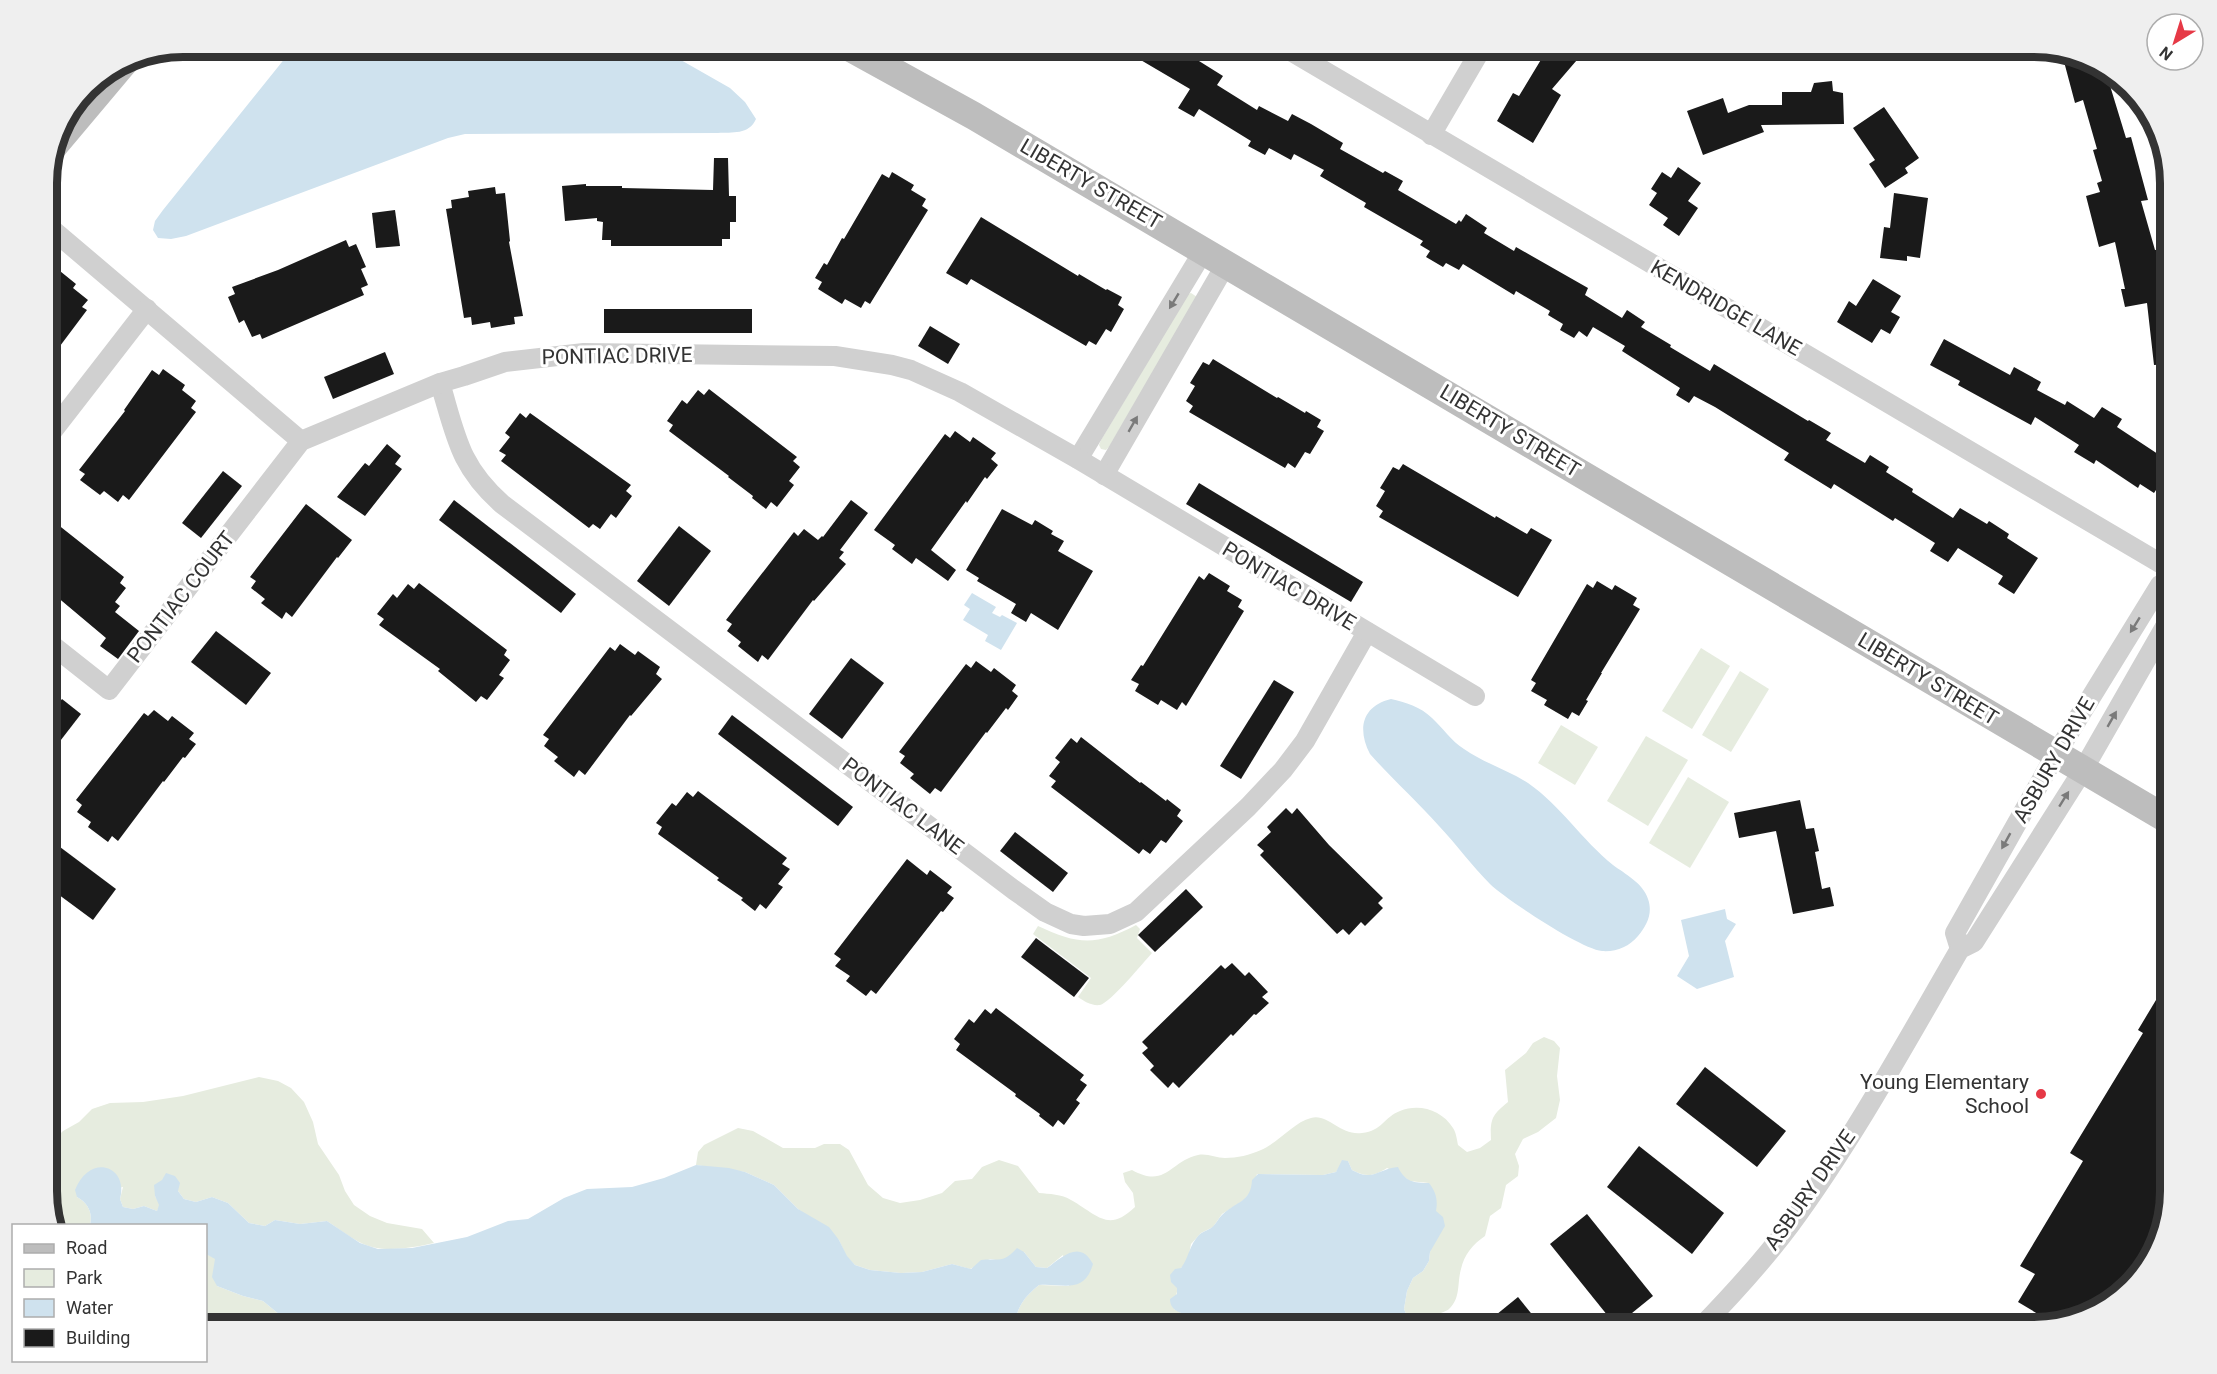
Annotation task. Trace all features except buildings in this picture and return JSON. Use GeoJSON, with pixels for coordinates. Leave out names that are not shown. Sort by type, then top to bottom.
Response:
{"type":"FeatureCollection","features":[{"type":"Feature","properties":{"kind":"street","name":"LIBERTY STREET"},"geometry":{"type":"LineString","coordinates":[[867,57],[974,116],[1215,257],[2160,815]]}},
{"type":"Feature","properties":{"kind":"street","name":"KENDRIDGE LANE"},"geometry":{"type":"LineString","coordinates":[[1300,57],[2160,563]]}},
{"type":"Feature","properties":{"kind":"street"},"geometry":{"type":"LineString","coordinates":[[1431,135],[1477,57]]}},
{"type":"Feature","properties":{"kind":"street"},"geometry":{"type":"LineString","coordinates":[[72,125],[109,81]]}},
{"type":"Feature","properties":{"kind":"street"},"geometry":{"type":"LineString","coordinates":[[57,233],[301,441]]}},
{"type":"Feature","properties":{"kind":"street"},"geometry":{"type":"LineString","coordinates":[[1078,459],[1215,257]]}},
{"type":"Feature","properties":{"kind":"street"},"geometry":{"type":"LineString","coordinates":[[1104,475],[1215,257]]}},
{"type":"Feature","properties":{"kind":"street"},"geometry":{"type":"LineString","coordinates":[[57,425],[147,309]]}},
{"type":"Feature","properties":{"kind":"street","name":"PONTIAC DRIVE"},"geometry":{"type":"LineString","coordinates":[[301,441],[440,383],[505,362],[584,353],[835,356],[892,364],[935,380],[1078,459],[1475,696]]}},
{"type":"Feature","properties":{"kind":"street","name":"PONTIAC LANE"},"geometry":{"type":"LineString","coordinates":[[440,383],[463,457],[479,482],[502,504],[1024,898],[1045,912],[1071,924],[1084,927],[1110,924],[1136,912],[1251,804],[1284,770],[1302,746],[1367,632]]}},
{"type":"Feature","properties":{"kind":"street","name":"PONTIAC COURT"},"geometry":{"type":"LineString","coordinates":[[57,649],[109,690],[301,441]]}},
{"type":"Feature","properties":{"kind":"street","name":"ASBURY DRIVE"},"geometry":{"type":"LineString","coordinates":[[1960,949],[1955,933],[2056,754],[2160,585]]}},
{"type":"Feature","properties":{"kind":"street","name":"ASBURY DRIVE"},"geometry":{"type":"LineString","coordinates":[[1711,1317],[1789,1226],[1829,1170],[1960,949],[1974,942],[2083,770],[2160,635]]}},
{"type":"Feature","properties":{"kind":"green space"},"geometry":{"type":"Polygon","coordinates":[[[1191,293],[1197,297],[1109,447],[1106,450],[1101,449],[1099,445],[1101,440],[1188,294],[1191,293]]]}},
{"type":"Feature","properties":{"kind":"green space"},"geometry":{"type":"Polygon","coordinates":[[[1701,648],[1730,666],[1692,729],[1662,711],[1701,648]]]}},
{"type":"Feature","properties":{"kind":"green space"},"geometry":{"type":"Polygon","coordinates":[[[1740,671],[1769,689],[1731,752],[1702,735],[1740,671]]]}},
{"type":"Feature","properties":{"kind":"green space"},"geometry":{"type":"Polygon","coordinates":[[[1561,725],[1598,747],[1575,785],[1538,763],[1561,725]]]}},
{"type":"Feature","properties":{"kind":"green space"},"geometry":{"type":"Polygon","coordinates":[[[1646,736],[1688,760],[1648,826],[1607,801],[1646,736]]]}},
{"type":"Feature","properties":{"kind":"green space"},"geometry":{"type":"Polygon","coordinates":[[[1688,777],[1729,802],[1690,868],[1649,843],[1688,777]]]}},
{"type":"Feature","properties":{"kind":"green space"},"geometry":{"type":"Polygon","coordinates":[[[1136,925],[1140,929],[1137,938],[1152,953],[1105,1003],[1100,1005],[1085,1002],[1078,997],[1091,978],[1033,934],[1038,926],[1065,937],[1087,941],[1110,937],[1136,925]]]}},
{"type":"Feature","properties":{"kind":"green space"},"geometry":{"type":"Polygon","coordinates":[[[1544,1037],[1554,1041],[1560,1048],[1557,1076],[1560,1100],[1556,1118],[1538,1132],[1523,1139],[1515,1154],[1519,1166],[1518,1176],[1506,1185],[1501,1208],[1490,1216],[1485,1236],[1473,1246],[1464,1259],[1453,1305],[1431,1317],[1407,1317],[1404,1309],[1407,1291],[1413,1278],[1423,1271],[1429,1261],[1435,1211],[1429,1183],[1409,1181],[1401,1174],[1387,1168],[1378,1173],[1366,1175],[1352,1170],[1348,1161],[1336,1172],[1323,1175],[1257,1174],[1252,1190],[1244,1200],[1222,1214],[1213,1227],[1201,1233],[1191,1244],[1188,1260],[1181,1268],[1174,1309],[1190,1317],[1015,1317],[1024,1300],[1039,1285],[1069,1286],[1063,1255],[1047,1268],[1036,1267],[1024,1252],[1002,1261],[990,1259],[970,1269],[952,1264],[922,1272],[901,1273],[870,1270],[855,1265],[846,1256],[839,1240],[798,1209],[774,1185],[745,1172],[696,1165],[698,1152],[704,1145],[738,1128],[753,1131],[783,1148],[815,1148],[824,1144],[840,1144],[849,1150],[868,1185],[883,1198],[900,1203],[942,1193],[955,1181],[972,1179],[982,1167],[999,1160],[1018,1166],[1039,1193],[1064,1197],[1103,1219],[1117,1219],[1135,1207],[1133,1193],[1125,1182],[1123,1173],[1132,1170],[1153,1177],[1198,1155],[1225,1158],[1248,1155],[1267,1147],[1298,1124],[1311,1118],[1317,1117],[1347,1131],[1362,1133],[1374,1130],[1400,1111],[1422,1108],[1443,1117],[1455,1132],[1458,1145],[1467,1152],[1480,1148],[1491,1140],[1493,1118],[1498,1110],[1508,1102],[1505,1070],[1526,1053],[1533,1043],[1544,1037]]]}},
{"type":"Feature","properties":{"kind":"green space"},"geometry":{"type":"Polygon","coordinates":[[[259,1077],[278,1081],[291,1088],[304,1102],[313,1122],[318,1144],[339,1175],[354,1205],[370,1216],[387,1223],[422,1229],[434,1243],[386,1249],[359,1242],[327,1221],[300,1224],[275,1220],[265,1226],[249,1223],[228,1203],[212,1197],[196,1202],[184,1199],[178,1191],[155,1196],[160,1205],[157,1211],[144,1206],[133,1209],[123,1207],[120,1199],[123,1187],[77,1197],[89,1209],[90,1224],[62,1224],[57,1199],[57,1137],[79,1122],[92,1109],[110,1103],[143,1102],[183,1096],[259,1077]]]}},
{"type":"Feature","properties":{"kind":"green space"},"geometry":{"type":"Polygon","coordinates":[[[207,1254],[215,1258],[217,1286],[263,1301],[280,1317],[207,1317],[207,1254]]]}},
{"type":"Feature","properties":{"kind":"water"},"geometry":{"type":"Polygon","coordinates":[[[286,57],[676,57],[730,88],[745,102],[756,119],[749,128],[729,133],[465,134],[448,138],[186,236],[171,239],[158,238],[153,230],[155,221],[286,57]]]}},
{"type":"Feature","properties":{"kind":"water"},"geometry":{"type":"Polygon","coordinates":[[[972,593],[996,607],[992,613],[1000,617],[1002,615],[1017,623],[1001,650],[985,641],[988,635],[963,620],[970,609],[964,605],[972,593]]]}},
{"type":"Feature","properties":{"kind":"water"},"geometry":{"type":"Polygon","coordinates":[[[1391,699],[1407,703],[1428,714],[1464,749],[1528,783],[1551,802],[1602,855],[1638,884],[1646,893],[1650,909],[1646,923],[1634,940],[1612,951],[1592,948],[1544,923],[1490,884],[1431,817],[1370,754],[1364,736],[1365,720],[1374,707],[1391,699]]]}},
{"type":"Feature","properties":{"kind":"water"},"geometry":{"type":"Polygon","coordinates":[[[1725,909],[1727,919],[1736,924],[1725,941],[1734,977],[1697,989],[1677,976],[1689,956],[1681,920],[1725,909]]]}},
{"type":"Feature","properties":{"kind":"water"},"geometry":{"type":"Polygon","coordinates":[[[1342,1160],[1348,1161],[1352,1170],[1366,1175],[1398,1167],[1410,1181],[1429,1183],[1435,1193],[1436,1211],[1443,1217],[1445,1226],[1430,1252],[1429,1261],[1423,1271],[1413,1278],[1407,1291],[1404,1309],[1407,1317],[1190,1317],[1172,1307],[1170,1299],[1177,1294],[1177,1288],[1171,1282],[1170,1275],[1175,1269],[1181,1268],[1199,1235],[1213,1227],[1223,1214],[1246,1197],[1252,1180],[1258,1174],[1323,1175],[1336,1172],[1342,1160]]]}},
{"type":"Feature","properties":{"kind":"water"},"geometry":{"type":"Polygon","coordinates":[[[696,1165],[745,1172],[774,1185],[798,1209],[829,1227],[855,1265],[870,1270],[901,1273],[922,1272],[952,1264],[971,1269],[981,1260],[1004,1258],[1017,1248],[1024,1252],[1036,1267],[1047,1268],[1065,1255],[1077,1251],[1088,1257],[1093,1264],[1089,1274],[1078,1284],[1039,1285],[1024,1300],[1015,1317],[279,1317],[280,1315],[263,1301],[217,1286],[212,1277],[215,1259],[207,1255],[207,1224],[90,1224],[89,1209],[77,1197],[75,1190],[82,1178],[90,1171],[98,1167],[106,1168],[119,1178],[120,1199],[123,1207],[133,1209],[144,1206],[157,1211],[159,1205],[154,1185],[162,1180],[166,1173],[175,1176],[180,1183],[178,1191],[184,1199],[196,1202],[212,1197],[228,1203],[249,1223],[265,1226],[275,1220],[300,1224],[327,1221],[360,1243],[378,1249],[412,1248],[467,1237],[508,1221],[528,1219],[564,1198],[587,1189],[632,1187],[664,1178],[696,1165]]]}},
{"type":"Feature","properties":{"kind":"place","name":"Young Elementary School"},"geometry":{"type":"Point","coordinates":[2041,1094]}}]}
